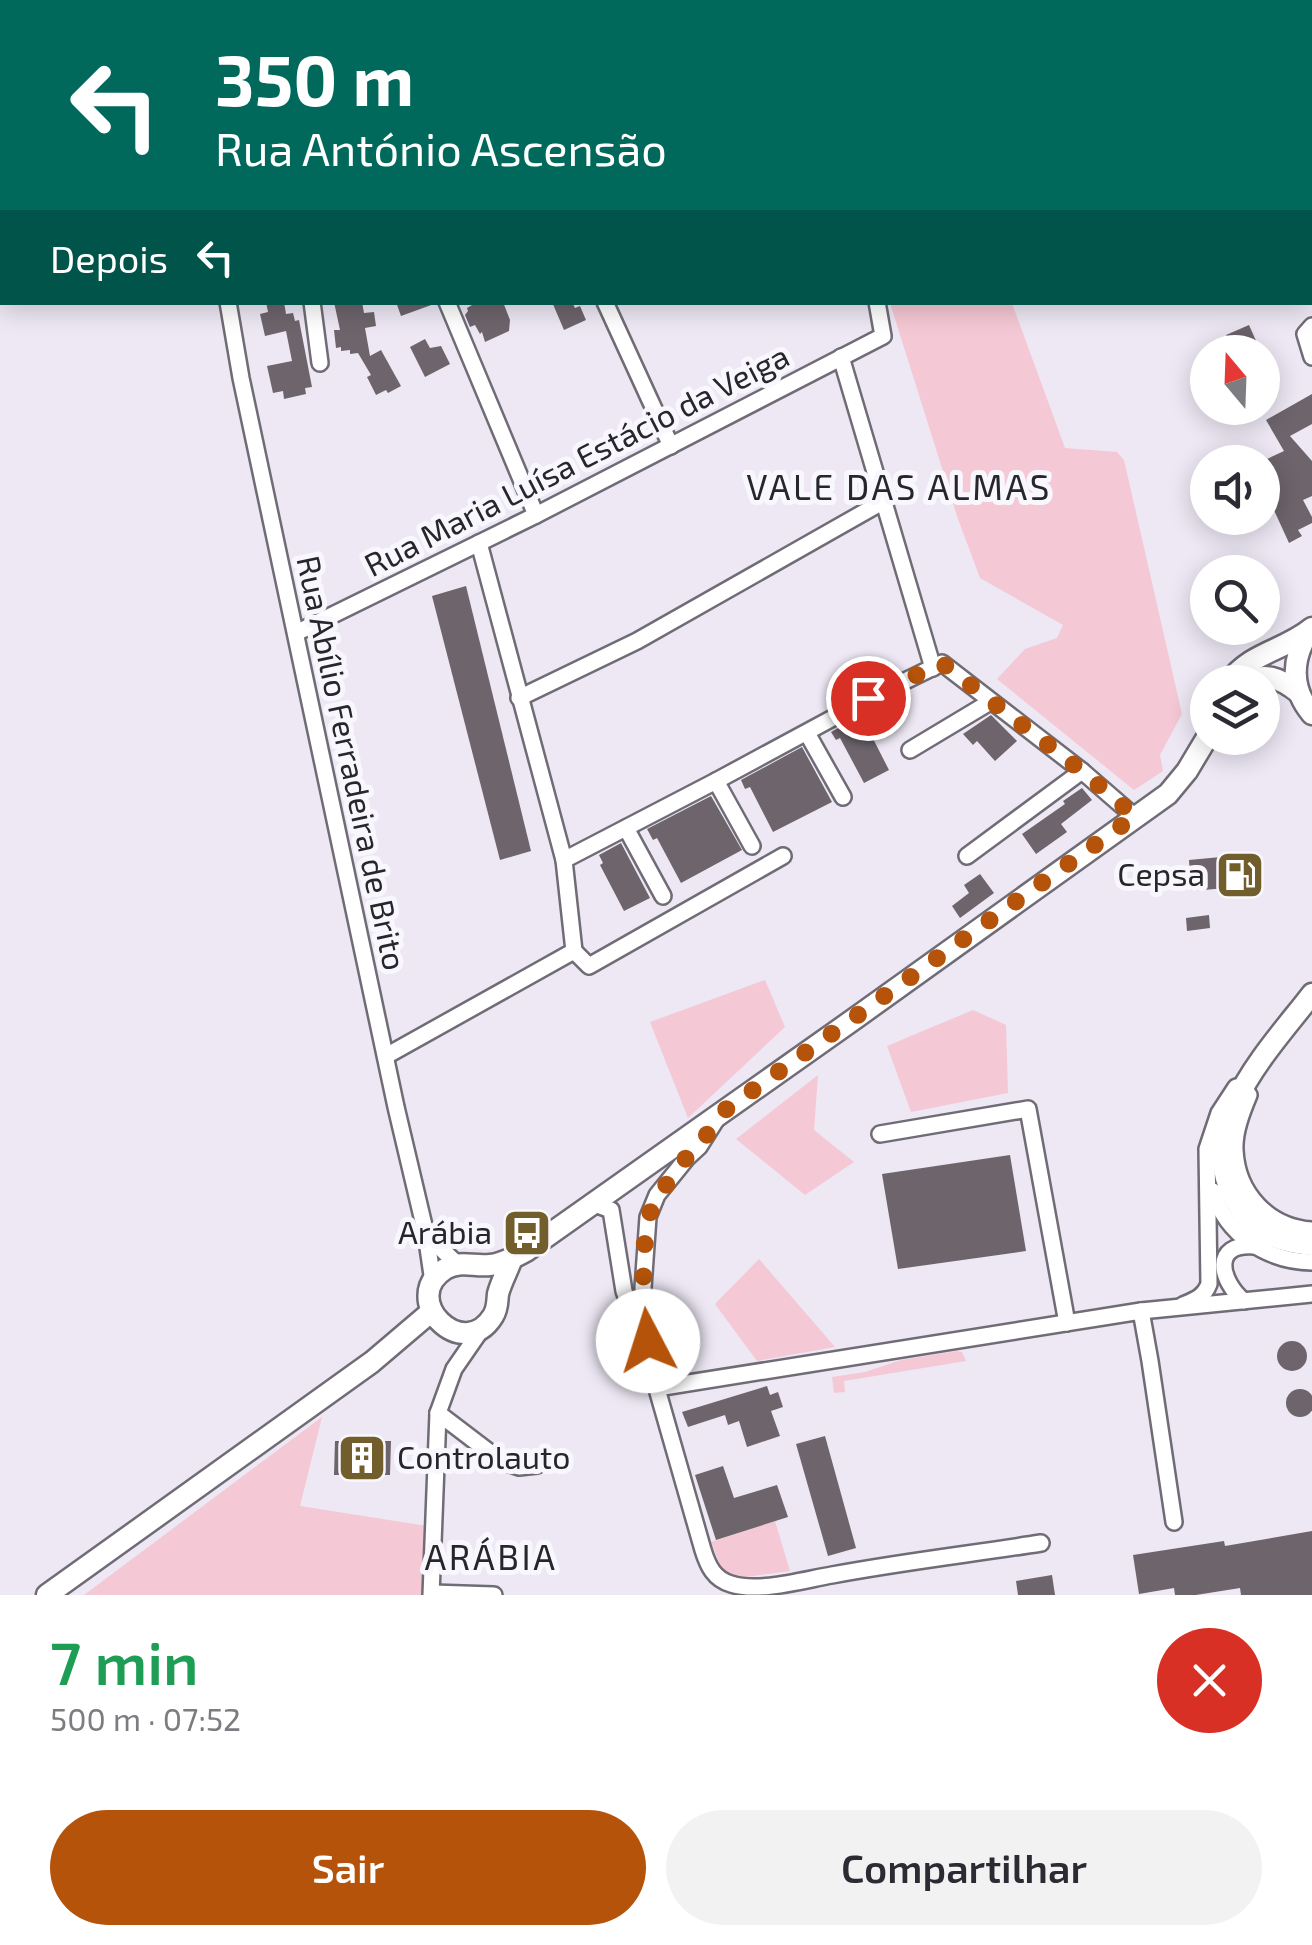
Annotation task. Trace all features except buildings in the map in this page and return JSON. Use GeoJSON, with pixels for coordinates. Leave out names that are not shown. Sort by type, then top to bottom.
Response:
{"type":"FeatureCollection","features":[{"type":"Feature","properties":{"kind":"street","name":"Rua Abílio Ferradeira de Brito"},"geometry":{"type":"LineString","coordinates":[[229,305],[433,1282]]}},
{"type":"Feature","properties":{"kind":"street"},"geometry":{"type":"LineString","coordinates":[[312,305],[320,363]]}},
{"type":"Feature","properties":{"kind":"street"},"geometry":{"type":"LineString","coordinates":[[447,305],[536,514]]}},
{"type":"Feature","properties":{"kind":"street"},"geometry":{"type":"LineString","coordinates":[[606,305],[671,446]]}},
{"type":"Feature","properties":{"kind":"street","name":"Rua Maria Luísa Estácio da Veiga"},"geometry":{"type":"LineString","coordinates":[[296,633],[883,336],[878,305]]}},
{"type":"Feature","properties":{"kind":"street"},"geometry":{"type":"LineString","coordinates":[[1312,326],[1305,334],[1312,357]]}},
{"type":"Feature","properties":{"kind":"street"},"geometry":{"type":"LineString","coordinates":[[841,357],[932,668]]}},
{"type":"Feature","properties":{"kind":"street"},"geometry":{"type":"LineString","coordinates":[[520,698],[637,642],[884,501]]}},
{"type":"Feature","properties":{"kind":"street"},"geometry":{"type":"LineString","coordinates":[[479,543],[564,860],[574,952],[590,966],[783,856]]}},
{"type":"Feature","properties":{"kind":"street"},"geometry":{"type":"LineString","coordinates":[[1245,665],[1310,630]]}},
{"type":"Feature","properties":{"kind":"street"},"geometry":{"type":"LineString","coordinates":[[1298,692],[1296,660],[1310,630]]}},
{"type":"Feature","properties":{"kind":"street"},"geometry":{"type":"LineString","coordinates":[[564,860],[868,698],[942,663],[1135,816]]}},
{"type":"Feature","properties":{"kind":"street"},"geometry":{"type":"LineString","coordinates":[[1280,679],[1298,692],[1312,714]]}},
{"type":"Feature","properties":{"kind":"street"},"geometry":{"type":"LineString","coordinates":[[910,750],[990,702]]}},
{"type":"Feature","properties":{"kind":"street"},"geometry":{"type":"LineString","coordinates":[[806,733],[843,796]]}},
{"type":"Feature","properties":{"kind":"street"},"geometry":{"type":"LineString","coordinates":[[494,1595],[432,1594],[438,1412],[456,1355],[429,1301],[433,1282],[444,1270],[464,1264],[491,1266],[512,1258],[592,1203],[1168,794],[1197,755]]}},
{"type":"Feature","properties":{"kind":"street"},"geometry":{"type":"LineString","coordinates":[[967,856],[1082,771]]}},
{"type":"Feature","properties":{"kind":"street"},"geometry":{"type":"LineString","coordinates":[[716,782],[752,846]]}},
{"type":"Feature","properties":{"kind":"street"},"geometry":{"type":"LineString","coordinates":[[626,828],[664,896]]}},
{"type":"Feature","properties":{"kind":"street"},"geometry":{"type":"LineString","coordinates":[[386,1056],[574,952]]}},
{"type":"Feature","properties":{"kind":"street"},"geometry":{"type":"LineString","coordinates":[[1312,994],[1237,1096],[1228,1117],[1222,1150],[1223,1170],[1234,1199],[1257,1228],[1279,1240],[1312,1245]]}},
{"type":"Feature","properties":{"kind":"street"},"geometry":{"type":"LineString","coordinates":[[1183,1306],[1199,1298],[1209,1284],[1207,1149],[1230,1094],[1266,1055]]}},
{"type":"Feature","properties":{"kind":"street"},"geometry":{"type":"LineString","coordinates":[[1266,1055],[1238,1128],[1236,1161],[1243,1184],[1262,1211],[1297,1229],[1312,1230]]}},
{"type":"Feature","properties":{"kind":"street"},"geometry":{"type":"LineString","coordinates":[[880,1134],[1028,1109],[1067,1322]]}},
{"type":"Feature","properties":{"kind":"street"},"geometry":{"type":"LineString","coordinates":[[651,1368],[643,1288],[648,1217],[658,1195],[699,1147],[721,1113]]}},
{"type":"Feature","properties":{"kind":"street"},"geometry":{"type":"LineString","coordinates":[[1207,1172],[1216,1201],[1237,1232],[1274,1256],[1312,1262]]}},
{"type":"Feature","properties":{"kind":"street"},"geometry":{"type":"LineString","coordinates":[[592,1203],[611,1210],[624,1291],[651,1368],[702,1550],[717,1577],[743,1587],[794,1582],[1040,1543]]}},
{"type":"Feature","properties":{"kind":"street"},"geometry":{"type":"LineString","coordinates":[[426,1234],[464,1264],[480,1267],[492,1279],[498,1295]]}},
{"type":"Feature","properties":{"kind":"street"},"geometry":{"type":"LineString","coordinates":[[1244,1301],[1232,1292],[1223,1267],[1230,1252],[1241,1245],[1254,1246]]}},
{"type":"Feature","properties":{"kind":"street"},"geometry":{"type":"LineString","coordinates":[[454,1369],[495,1313],[512,1258]]}},
{"type":"Feature","properties":{"kind":"street"},"geometry":{"type":"LineString","coordinates":[[657,1388],[1141,1311],[1312,1294]]}},
{"type":"Feature","properties":{"kind":"street"},"geometry":{"type":"LineString","coordinates":[[1141,1311],[1174,1522]]}},
{"type":"Feature","properties":{"kind":"street"},"geometry":{"type":"LineString","coordinates":[[443,1323],[463,1333],[482,1327]]}},
{"type":"Feature","properties":{"kind":"street"},"geometry":{"type":"LineString","coordinates":[[47,1595],[372,1362],[443,1323]]}},
{"type":"Feature","properties":{"kind":"street"},"geometry":{"type":"LineString","coordinates":[[438,1412],[501,1461],[518,1467],[537,1466]]}},
{"type":"Feature","properties":{"kind":"shaded area"},"geometry":{"type":"Polygon","coordinates":[[[891,305],[1013,305],[1065,448],[1117,452],[1124,460],[1182,714],[1160,755],[1163,771],[1134,790],[997,679],[1025,649],[1057,638],[1063,625],[980,578],[891,305]]]}},
{"type":"Feature","properties":{"kind":"shaded area"},"geometry":{"type":"Polygon","coordinates":[[[765,980],[785,1027],[688,1118],[650,1022],[765,980]]]}},
{"type":"Feature","properties":{"kind":"shaded area"},"geometry":{"type":"Polygon","coordinates":[[[973,1010],[1006,1025],[1008,1093],[911,1112],[887,1046],[973,1010]]]}},
{"type":"Feature","properties":{"kind":"shaded area"},"geometry":{"type":"Polygon","coordinates":[[[818,1075],[814,1130],[854,1162],[805,1195],[736,1139],[818,1075]]]}},
{"type":"Feature","properties":{"kind":"shaded area"},"geometry":{"type":"Polygon","coordinates":[[[759,1259],[835,1347],[757,1361],[715,1304],[759,1259]]]}},
{"type":"Feature","properties":{"kind":"shaded area"},"geometry":{"type":"Polygon","coordinates":[[[962,1352],[966,1361],[844,1381],[845,1392],[834,1393],[832,1377],[962,1352]]]}},
{"type":"Feature","properties":{"kind":"shaded area"},"geometry":{"type":"Polygon","coordinates":[[[322,1417],[300,1506],[427,1526],[426,1595],[84,1595],[322,1417]]]}},
{"type":"Feature","properties":{"kind":"shaded area"},"geometry":{"type":"Polygon","coordinates":[[[775,1521],[790,1571],[739,1578],[722,1570],[711,1542],[775,1521]]]}},
{"type":"Feature","properties":{"kind":"place","name":"Cepsa"},"geometry":{"type":"Point","coordinates":[1240,875]}},
{"type":"Feature","properties":{"kind":"place","name":"Arábia"},"geometry":{"type":"Point","coordinates":[527,1233]}},
{"type":"Feature","properties":{"kind":"place","name":"Controlauto"},"geometry":{"type":"Point","coordinates":[362,1458]}},
{"type":"Feature","properties":{"kind":"district","name":"VALE DAS ALMAS"},"geometry":{"type":"Point","coordinates":[899,488]}},
{"type":"Feature","properties":{"kind":"district","name":"ARÁBIA"},"geometry":{"type":"Point","coordinates":[491,1558]}},
{"type":"Feature","properties":{"kind":"route"},"geometry":{"type":"LineString","coordinates":[[648,1341],[643,1288],[645,1238],[652,1204],[686,1158],[699,1147],[721,1113],[1135,816],[942,663],[868,698]]}}]}
